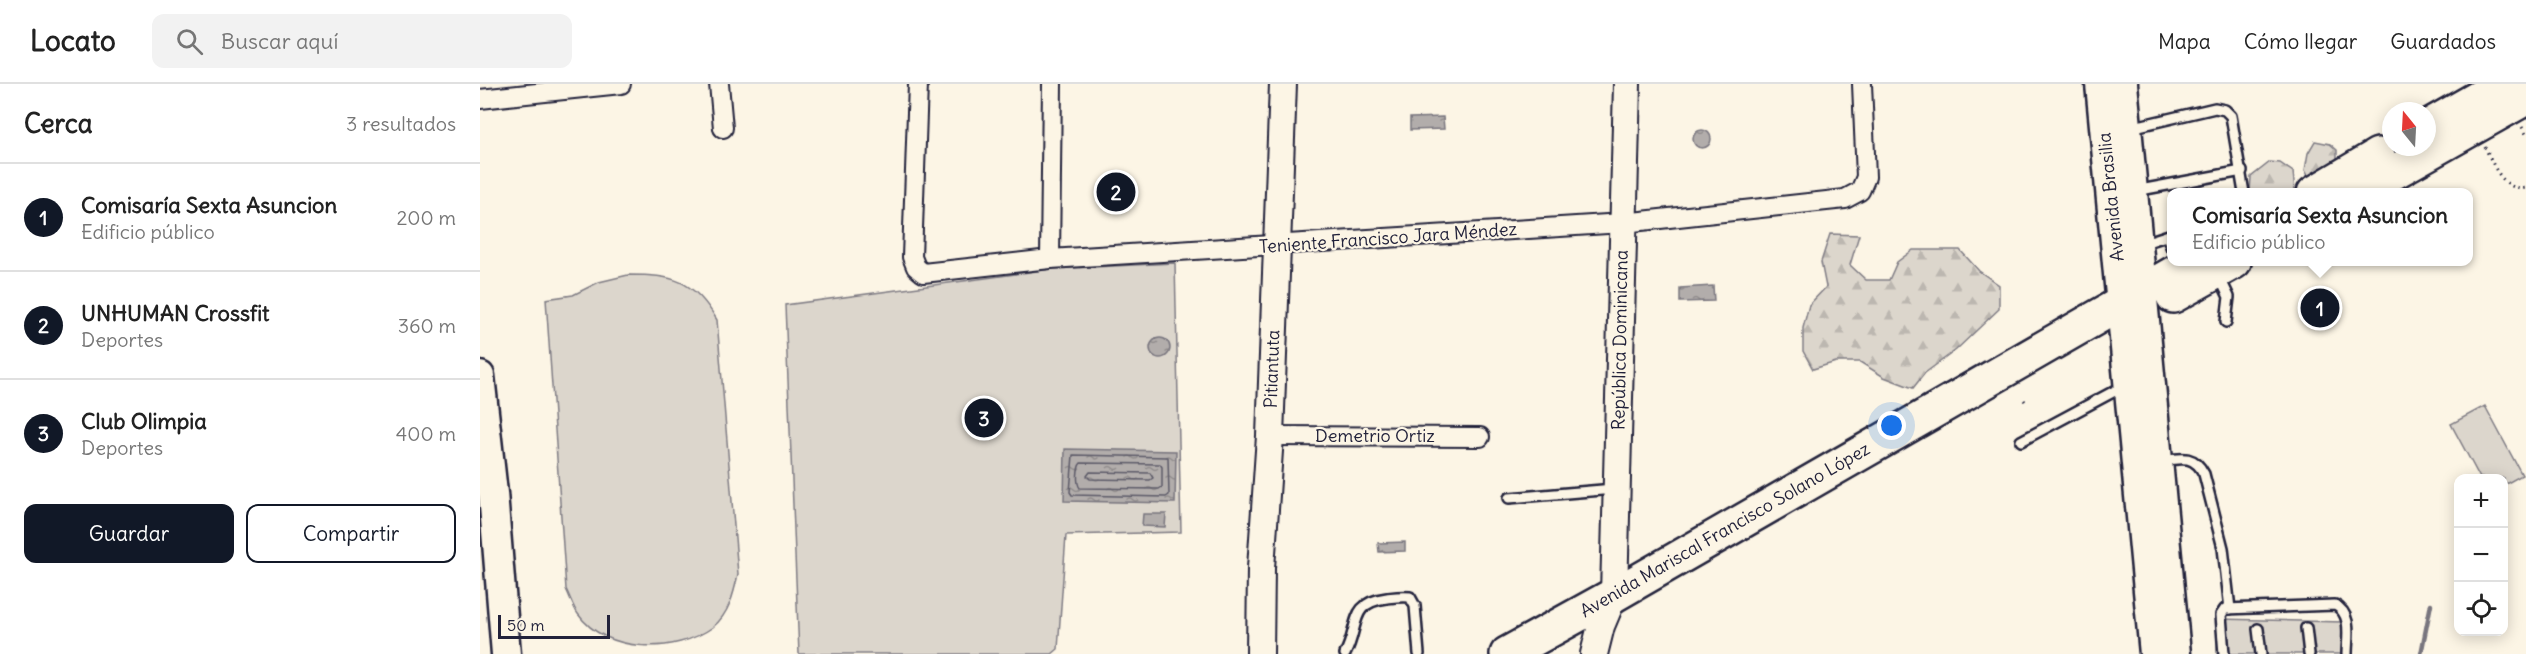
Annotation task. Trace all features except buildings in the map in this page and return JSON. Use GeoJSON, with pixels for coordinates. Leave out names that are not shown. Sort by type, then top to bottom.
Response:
{"type":"FeatureCollection","features":[{"type":"Feature","properties":{"kind":"highway"},"geometry":{"type":"LineString","coordinates":[[2436,123],[2503,84]]}},
{"type":"Feature","properties":{"kind":"highway"},"geometry":{"type":"LineString","coordinates":[[2364,188],[2526,98]]}},
{"type":"Feature","properties":{"kind":"highway"},"geometry":{"type":"LineString","coordinates":[[2321,188],[2382,153]]}},
{"type":"Feature","properties":{"kind":"highway","name":"Avenida Mariscal Francisco Solano López"},"geometry":{"type":"LineString","coordinates":[[1549,654],[1597,640],[2133,306],[2189,266]]}},
{"type":"Feature","properties":{"kind":"highway","name":"Avenida Mariscal Francisco Solano López"},"geometry":{"type":"LineString","coordinates":[[1507,654],[2133,306]]}},
{"type":"Feature","properties":{"kind":"main road","name":"Avenida Brasilia"},"geometry":{"type":"LineString","coordinates":[[2100,84],[2133,306]]}},
{"type":"Feature","properties":{"kind":"main road","name":"Avenida Brasilia"},"geometry":{"type":"LineString","coordinates":[[2122,84],[2139,245],[2133,306]]}},
{"type":"Feature","properties":{"kind":"main road"},"geometry":{"type":"LineString","coordinates":[[2133,306],[2129,383],[2159,584],[2176,654]]}},
{"type":"Feature","properties":{"kind":"main road"},"geometry":{"type":"LineString","coordinates":[[2133,306],[2159,462],[2159,584],[2154,654]]}},
{"type":"Feature","properties":{"kind":"main road"},"geometry":{"type":"LineString","coordinates":[[480,376],[487,493],[506,654]]}},
{"type":"Feature","properties":{"kind":"street"},"geometry":{"type":"LineString","coordinates":[[480,99],[621,84]]}},
{"type":"Feature","properties":{"kind":"street"},"geometry":{"type":"LineString","coordinates":[[719,84],[723,128]]}},
{"type":"Feature","properties":{"kind":"street","name":"Teniente Francisco Jara Méndez"},"geometry":{"type":"LineString","coordinates":[[918,84],[912,257],[916,267],[923,273],[1050,259],[1623,223],[1845,199],[1860,191],[1866,177],[1862,84]]}},
{"type":"Feature","properties":{"kind":"street"},"geometry":{"type":"LineString","coordinates":[[1050,259],[1052,84]]}},
{"type":"Feature","properties":{"kind":"street","name":"Pitiantuta"},"geometry":{"type":"LineString","coordinates":[[1260,654],[1261,568],[1270,436],[1283,84]]}},
{"type":"Feature","properties":{"kind":"street","name":"República Dominicana"},"geometry":{"type":"LineString","coordinates":[[1614,595],[1627,84]]}},
{"type":"Feature","properties":{"kind":"street","name":"Demetrio Ortiz"},"geometry":{"type":"LineString","coordinates":[[1270,436],[1480,437]]}},
{"type":"Feature","properties":{"kind":"street"},"geometry":{"type":"LineString","coordinates":[[1597,640],[1614,595]]}},
{"type":"Feature","properties":{"kind":"lane"},"geometry":{"type":"LineString","coordinates":[[2127,129],[2215,108],[2225,110],[2231,116],[2244,188]]}},
{"type":"Feature","properties":{"kind":"lane"},"geometry":{"type":"LineString","coordinates":[[2133,191],[2242,171]]}},
{"type":"Feature","properties":{"kind":"lane"},"geometry":{"type":"LineString","coordinates":[[2139,245],[2167,236]]}},
{"type":"Feature","properties":{"kind":"lane"},"geometry":{"type":"LineString","coordinates":[[2200,266],[2226,288],[2229,297],[2226,322]]}},
{"type":"Feature","properties":{"kind":"lane"},"geometry":{"type":"LineString","coordinates":[[2021,441],[2129,383]]}},
{"type":"Feature","properties":{"kind":"lane"},"geometry":{"type":"LineString","coordinates":[[2159,462],[2178,459],[2194,460],[2204,474],[2223,548],[2230,609]]}},
{"type":"Feature","properties":{"kind":"lane"},"geometry":{"type":"LineString","coordinates":[[1509,498],[1616,489]]}},
{"type":"Feature","properties":{"kind":"lane"},"geometry":{"type":"LineString","coordinates":[[1345,654],[1354,636],[1357,616],[1364,605],[1373,600],[1404,596],[1410,597],[1415,606],[1419,654]]}},
{"type":"Feature","properties":{"kind":"lane"},"geometry":{"type":"LineString","coordinates":[[2224,654],[2221,615],[2225,609],[2335,605],[2345,612],[2347,620],[2347,654]]}},
{"type":"Feature","properties":{"kind":"lane"},"geometry":{"type":"LineString","coordinates":[[2306,628],[2309,654]]}},
{"type":"Feature","properties":{"kind":"lane"},"geometry":{"type":"LineString","coordinates":[[2258,629],[2261,654]]}},
{"type":"Feature","properties":{"kind":"path"},"geometry":{"type":"LineString","coordinates":[[2474,127],[2496,170],[2507,183],[2520,189],[2526,188]]}},
{"type":"Feature","properties":{"kind":"path"},"geometry":{"type":"LineString","coordinates":[[2024,399],[2027,404]]}},
{"type":"Feature","properties":{"kind":"green space"},"geometry":{"type":"Polygon","coordinates":[[[2315,141],[2330,144],[2337,150],[2337,165],[2310,179],[2305,170],[2308,153],[2315,141]]]}},
{"type":"Feature","properties":{"kind":"green space"},"geometry":{"type":"Polygon","coordinates":[[[2270,162],[2280,163],[2293,172],[2295,188],[2250,188],[2251,177],[2270,162]]]}},
{"type":"Feature","properties":{"kind":"green space"},"geometry":{"type":"Polygon","coordinates":[[[1830,234],[1859,235],[1850,265],[1866,280],[1889,280],[1897,262],[1913,250],[1960,250],[1979,271],[1999,285],[1999,309],[1956,350],[1925,373],[1913,388],[1884,377],[1860,362],[1836,362],[1813,369],[1803,351],[1803,328],[1809,305],[1826,287],[1821,262],[1830,234]]]}},
{"type":"Feature","properties":{"kind":"green space"},"geometry":{"type":"Polygon","coordinates":[[[1175,263],[1181,532],[1066,535],[1058,649],[1052,654],[799,654],[785,305],[1052,269],[1175,263]]]}},
{"type":"Feature","properties":{"kind":"green space"},"geometry":{"type":"Polygon","coordinates":[[[628,275],[658,276],[680,282],[699,296],[717,320],[738,574],[733,596],[719,622],[698,636],[661,645],[642,646],[606,637],[590,627],[578,614],[566,589],[546,299],[573,295],[599,282],[628,275]]]}},
{"type":"Feature","properties":{"kind":"green space"},"geometry":{"type":"Polygon","coordinates":[[[2485,406],[2522,475],[2508,483],[2508,474],[2478,474],[2451,424],[2485,406]]]}},
{"type":"Feature","properties":{"kind":"green space"},"geometry":{"type":"Polygon","coordinates":[[[2218,619],[2343,622],[2342,654],[2217,654],[2218,619]]]}},
{"type":"Feature","properties":{"kind":"water"},"geometry":{"type":"Polygon","coordinates":[[[1443,117],[1444,129],[1410,130],[1410,118],[1443,117]]]}},
{"type":"Feature","properties":{"kind":"water"},"geometry":{"type":"Polygon","coordinates":[[[1702,130],[1708,133],[1711,139],[1708,145],[1702,148],[1696,145],[1693,139],[1696,133],[1702,130]]]}},
{"type":"Feature","properties":{"kind":"water"},"geometry":{"type":"Polygon","coordinates":[[[1713,286],[1714,301],[1680,302],[1680,288],[1713,286]]]}},
{"type":"Feature","properties":{"kind":"water"},"geometry":{"type":"Polygon","coordinates":[[[1160,338],[1167,341],[1170,348],[1167,355],[1160,358],[1153,355],[1150,348],[1153,341],[1160,338]]]}},
{"type":"Feature","properties":{"kind":"water"},"geometry":{"type":"Polygon","coordinates":[[[1065,449],[1176,451],[1175,503],[1064,501],[1065,449]]]}},
{"type":"Feature","properties":{"kind":"water"},"geometry":{"type":"Polygon","coordinates":[[[1143,514],[1166,514],[1165,527],[1142,526],[1143,514]]]}},
{"type":"Feature","properties":{"kind":"water"},"geometry":{"type":"Polygon","coordinates":[[[1405,542],[1405,551],[1379,552],[1378,543],[1405,542]]]}},
{"type":"Feature","properties":{"kind":"waterway"},"geometry":{"type":"LineString","coordinates":[[2421,654],[2431,604]]}},
{"type":"Feature","properties":{"kind":"place","name":"UNHUMAN Crossfit"},"geometry":{"type":"Point","coordinates":[1116,192]}},
{"type":"Feature","properties":{"kind":"place","name":"Comisaría Sexta Asuncion"},"geometry":{"type":"Point","coordinates":[2320,308]}},
{"type":"Feature","properties":{"kind":"place","name":"Club Olimpia"},"geometry":{"type":"Point","coordinates":[984,418]}}]}
